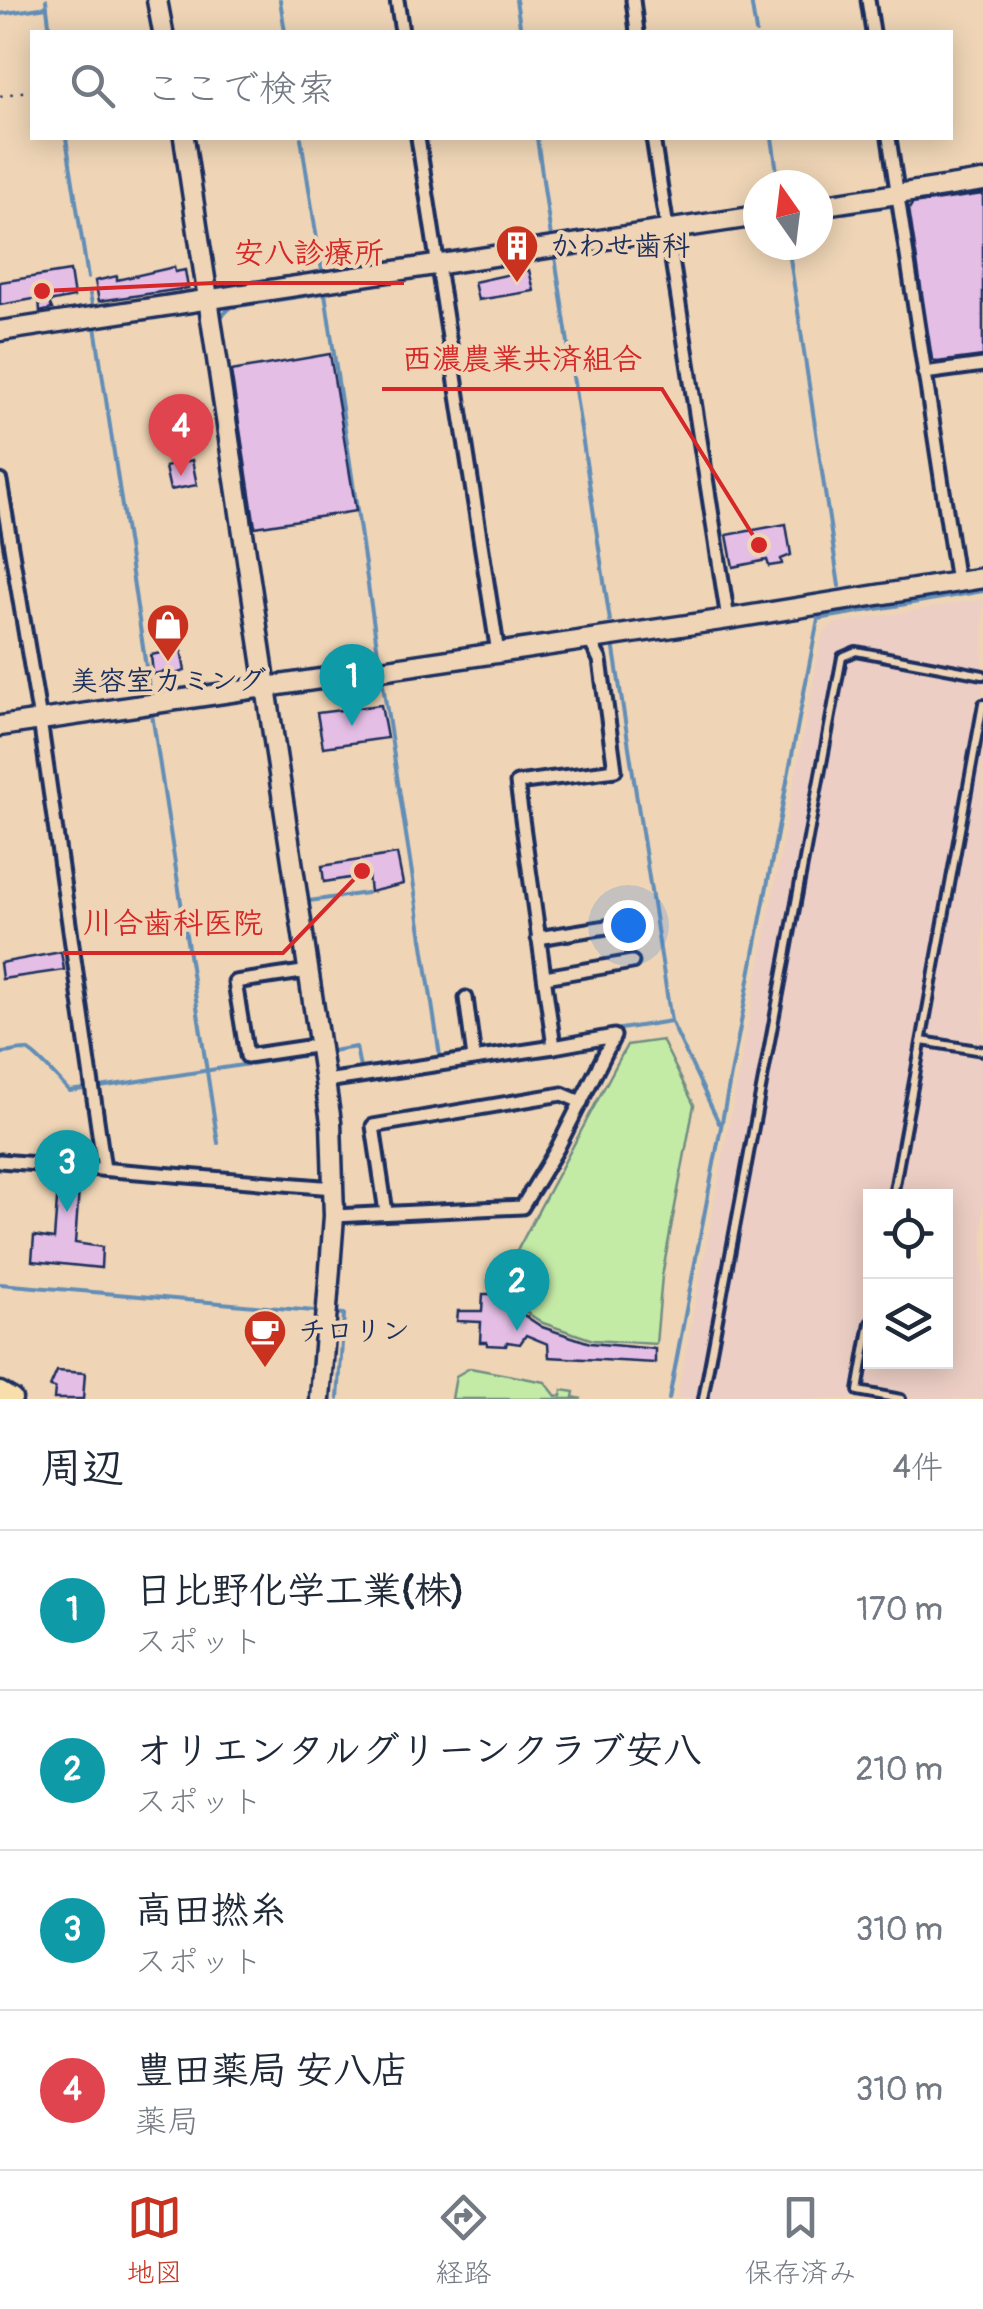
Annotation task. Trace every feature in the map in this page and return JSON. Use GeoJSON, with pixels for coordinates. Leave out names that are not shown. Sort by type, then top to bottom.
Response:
{"type":"FeatureCollection","features":[{"type":"Feature","properties":{"kind":"main road"},"geometry":{"type":"LineString","coordinates":[[0,1392],[12,1399]]}},
{"type":"Feature","properties":{"kind":"street"},"geometry":{"type":"LineString","coordinates":[[157,0],[163,30]]}},
{"type":"Feature","properties":{"kind":"street"},"geometry":{"type":"LineString","coordinates":[[397,0],[402,30]]}},
{"type":"Feature","properties":{"kind":"street"},"geometry":{"type":"LineString","coordinates":[[632,0],[638,30]]}},
{"type":"Feature","properties":{"kind":"street"},"geometry":{"type":"LineString","coordinates":[[868,0],[872,30]]}},
{"type":"Feature","properties":{"kind":"street"},"geometry":{"type":"LineString","coordinates":[[184,140],[326,1081],[334,1216],[320,1399]]}},
{"type":"Feature","properties":{"kind":"street"},"geometry":{"type":"LineString","coordinates":[[418,140],[498,652]]}},
{"type":"Feature","properties":{"kind":"street"},"geometry":{"type":"LineString","coordinates":[[653,140],[728,619]]}},
{"type":"Feature","properties":{"kind":"street"},"geometry":{"type":"LineString","coordinates":[[889,140],[957,582]]}},
{"type":"Feature","properties":{"kind":"street"},"geometry":{"type":"LineString","coordinates":[[833,204],[983,182]]}},
{"type":"Feature","properties":{"kind":"street"},"geometry":{"type":"LineString","coordinates":[[0,331],[743,218]]}},
{"type":"Feature","properties":{"kind":"street"},"geometry":{"type":"LineString","coordinates":[[924,373],[983,364]]}},
{"type":"Feature","properties":{"kind":"street"},"geometry":{"type":"LineString","coordinates":[[0,481],[3,524],[40,720],[104,1169]]}},
{"type":"Feature","properties":{"kind":"street"},"geometry":{"type":"LineString","coordinates":[[0,726],[983,578]]}},
{"type":"Feature","properties":{"kind":"street"},"geometry":{"type":"LineString","coordinates":[[554,1047],[517,783],[615,770],[600,660],[589,639]]}},
{"type":"Feature","properties":{"kind":"street"},"geometry":{"type":"LineString","coordinates":[[538,938],[618,925]]}},
{"type":"Feature","properties":{"kind":"street"},"geometry":{"type":"LineString","coordinates":[[545,977],[632,962]]}},
{"type":"Feature","properties":{"kind":"street"},"geometry":{"type":"LineString","coordinates":[[309,971],[235,982],[247,1056],[321,1045]]}},
{"type":"Feature","properties":{"kind":"street"},"geometry":{"type":"LineString","coordinates":[[466,998],[474,1058]]}},
{"type":"Feature","properties":{"kind":"street"},"geometry":{"type":"LineString","coordinates":[[326,1081],[614,1036],[522,1208],[334,1216]]}},
{"type":"Feature","properties":{"kind":"street"},"geometry":{"type":"LineString","coordinates":[[386,1212],[372,1126],[562,1094],[581,1102]]}},
{"type":"Feature","properties":{"kind":"street"},"geometry":{"type":"LineString","coordinates":[[0,1161],[334,1188]]}},
{"type":"Feature","properties":{"kind":"lane"},"geometry":{"type":"LineString","coordinates":[[703,1399],[842,657],[856,651],[983,675]]}},
{"type":"Feature","properties":{"kind":"lane"},"geometry":{"type":"LineString","coordinates":[[895,1189],[983,704]]}},
{"type":"Feature","properties":{"kind":"lane"},"geometry":{"type":"LineString","coordinates":[[922,1041],[983,1051]]}},
{"type":"Feature","properties":{"kind":"lane"},"geometry":{"type":"LineString","coordinates":[[863,1363],[858,1391],[902,1399]]}},
{"type":"Feature","properties":{"kind":"path"},"geometry":{"type":"LineString","coordinates":[[0,96],[30,90]]}},
{"type":"Feature","properties":{"kind":"shaded area"},"geometry":{"type":"Polygon","coordinates":[[[983,599],[983,1399],[677,1399],[822,635],[833,624],[983,599]]]}},
{"type":"Feature","properties":{"kind":"green space"},"geometry":{"type":"Polygon","coordinates":[[[662,1040],[694,1105],[662,1276],[656,1344],[593,1340],[543,1323],[495,1292],[627,1045],[662,1040]]]}},
{"type":"Feature","properties":{"kind":"green space"},"geometry":{"type":"Polygon","coordinates":[[[470,1368],[545,1382],[556,1396],[561,1396],[562,1390],[574,1392],[573,1397],[582,1399],[452,1399],[456,1376],[470,1368]]]}},
{"type":"Feature","properties":{"kind":"building"},"geometry":{"type":"Polygon","coordinates":[[[983,194],[983,356],[937,362],[932,359],[909,209],[912,204],[983,194]]]}},
{"type":"Feature","properties":{"kind":"building"},"geometry":{"type":"Polygon","coordinates":[[[174,267],[175,272],[185,270],[188,288],[99,301],[95,281],[174,267]]]}},
{"type":"Feature","properties":{"kind":"building"},"geometry":{"type":"Polygon","coordinates":[[[529,270],[534,291],[478,300],[474,282],[529,270]]]}},
{"type":"Feature","properties":{"kind":"building"},"geometry":{"type":"Polygon","coordinates":[[[70,271],[74,297],[49,302],[52,309],[40,312],[39,298],[0,305],[0,282],[70,271]]]}},
{"type":"Feature","properties":{"kind":"building"},"geometry":{"type":"Polygon","coordinates":[[[330,354],[356,511],[255,527],[231,371],[330,354]]]}},
{"type":"Feature","properties":{"kind":"building"},"geometry":{"type":"Polygon","coordinates":[[[192,460],[197,485],[170,490],[165,467],[192,460]]]}},
{"type":"Feature","properties":{"kind":"building"},"geometry":{"type":"Polygon","coordinates":[[[786,524],[791,555],[781,559],[782,564],[769,566],[767,560],[733,567],[727,535],[786,524]]]}},
{"type":"Feature","properties":{"kind":"building","name":"美容室カミング"},"geometry":{"type":"Polygon","coordinates":[[[181,649],[185,671],[153,674],[151,655],[181,649]]]}},
{"type":"Feature","properties":{"kind":"building"},"geometry":{"type":"Polygon","coordinates":[[[381,705],[387,738],[323,747],[317,713],[381,705]]]}},
{"type":"Feature","properties":{"kind":"building"},"geometry":{"type":"Polygon","coordinates":[[[397,854],[403,884],[370,892],[368,875],[324,882],[322,866],[397,854]]]}},
{"type":"Feature","properties":{"kind":"building"},"geometry":{"type":"Polygon","coordinates":[[[61,952],[64,970],[2,979],[0,963],[61,952]]]}},
{"type":"Feature","properties":{"kind":"building"},"geometry":{"type":"Polygon","coordinates":[[[58,1187],[79,1189],[75,1243],[102,1247],[101,1268],[32,1261],[34,1236],[54,1239],[58,1187]]]}},
{"type":"Feature","properties":{"kind":"building"},"geometry":{"type":"Polygon","coordinates":[[[483,1294],[492,1294],[542,1327],[590,1343],[655,1349],[655,1363],[549,1357],[548,1344],[526,1335],[520,1344],[487,1345],[480,1342],[481,1322],[457,1321],[458,1311],[482,1311],[483,1294]]]}},
{"type":"Feature","properties":{"kind":"building"},"geometry":{"type":"Polygon","coordinates":[[[57,1371],[85,1373],[83,1399],[54,1399],[55,1388],[50,1387],[57,1371]]]}},
{"type":"Feature","properties":{"kind":"waterway"},"geometry":{"type":"LineString","coordinates":[[46,0],[50,30]]}},
{"type":"Feature","properties":{"kind":"waterway"},"geometry":{"type":"LineString","coordinates":[[280,0],[285,30]]}},
{"type":"Feature","properties":{"kind":"waterway"},"geometry":{"type":"LineString","coordinates":[[516,0],[521,30]]}},
{"type":"Feature","properties":{"kind":"waterway"},"geometry":{"type":"LineString","coordinates":[[751,0],[756,30]]}},
{"type":"Feature","properties":{"kind":"waterway"},"geometry":{"type":"LineString","coordinates":[[0,14],[47,7]]}},
{"type":"Feature","properties":{"kind":"waterway"},"geometry":{"type":"LineString","coordinates":[[66,140],[88,278]]}},
{"type":"Feature","properties":{"kind":"waterway"},"geometry":{"type":"LineString","coordinates":[[301,140],[322,271]]}},
{"type":"Feature","properties":{"kind":"waterway"},"geometry":{"type":"LineString","coordinates":[[537,140],[551,237]]}},
{"type":"Feature","properties":{"kind":"waterway"},"geometry":{"type":"LineString","coordinates":[[772,140],[777,170]]}},
{"type":"Feature","properties":{"kind":"waterway"},"geometry":{"type":"LineString","coordinates":[[844,213],[891,206]]}},
{"type":"Feature","properties":{"kind":"waterway"},"geometry":{"type":"LineString","coordinates":[[672,220],[692,217]]}},
{"type":"Feature","properties":{"kind":"waterway"},"geometry":{"type":"LineString","coordinates":[[443,255],[660,222]]}},
{"type":"Feature","properties":{"kind":"waterway"},"geometry":{"type":"LineString","coordinates":[[677,238],[743,228]]}},
{"type":"Feature","properties":{"kind":"waterway"},"geometry":{"type":"LineString","coordinates":[[234,285],[430,256]]}},
{"type":"Feature","properties":{"kind":"waterway"},"geometry":{"type":"LineString","coordinates":[[555,257],[610,621]]}},
{"type":"Feature","properties":{"kind":"waterway"},"geometry":{"type":"LineString","coordinates":[[790,260],[839,586]]}},
{"type":"Feature","properties":{"kind":"waterway"},"geometry":{"type":"LineString","coordinates":[[221,317],[231,307],[325,293],[378,653]]}},
{"type":"Feature","properties":{"kind":"waterway"},"geometry":{"type":"LineString","coordinates":[[90,294],[93,309]]}},
{"type":"Feature","properties":{"kind":"waterway"},"geometry":{"type":"LineString","coordinates":[[95,326],[149,687]]}},
{"type":"Feature","properties":{"kind":"waterway"},"geometry":{"type":"LineString","coordinates":[[669,1399],[818,619],[983,591]]}},
{"type":"Feature","properties":{"kind":"waterway"},"geometry":{"type":"LineString","coordinates":[[613,643],[671,1021],[719,1123]]}},
{"type":"Feature","properties":{"kind":"waterway"},"geometry":{"type":"LineString","coordinates":[[382,678],[440,1056]]}},
{"type":"Feature","properties":{"kind":"waterway"},"geometry":{"type":"LineString","coordinates":[[152,714],[218,1143]]}},
{"type":"Feature","properties":{"kind":"waterway"},"geometry":{"type":"LineString","coordinates":[[309,901],[367,893]]}},
{"type":"Feature","properties":{"kind":"waterway"},"geometry":{"type":"LineString","coordinates":[[558,1039],[671,1021]]}},
{"type":"Feature","properties":{"kind":"waterway"},"geometry":{"type":"LineString","coordinates":[[480,1050],[547,1041]]}},
{"type":"Feature","properties":{"kind":"waterway"},"geometry":{"type":"LineString","coordinates":[[332,1051],[356,1047],[360,1068],[462,1054]]}},
{"type":"Feature","properties":{"kind":"waterway"},"geometry":{"type":"LineString","coordinates":[[0,1053],[26,1050],[69,1091],[84,1089]]}},
{"type":"Feature","properties":{"kind":"waterway"},"geometry":{"type":"LineString","coordinates":[[100,1087],[308,1055]]}},
{"type":"Feature","properties":{"kind":"waterway"},"geometry":{"type":"LineString","coordinates":[[0,1284],[314,1311]]}},
{"type":"Feature","properties":{"kind":"waterway"},"geometry":{"type":"LineString","coordinates":[[332,1313],[344,1314],[338,1399]]}},
{"type":"Feature","properties":{"kind":"place","name":"かわせ歯科"},"geometry":{"type":"Point","coordinates":[517,284]}},
{"type":"Feature","properties":{"kind":"place","name":"安八診療所"},"geometry":{"type":"Point","coordinates":[42,291]}},
{"type":"Feature","properties":{"kind":"place","name":"豊田薬局 安八店"},"geometry":{"type":"Point","coordinates":[181,476]}},
{"type":"Feature","properties":{"kind":"place","name":"西濃農業共済組合"},"geometry":{"type":"Point","coordinates":[759,545]}},
{"type":"Feature","properties":{"kind":"place","name":"美容室カミング"},"geometry":{"type":"Point","coordinates":[168,663]}},
{"type":"Feature","properties":{"kind":"place","name":"日比野化学工業(株)"},"geometry":{"type":"Point","coordinates":[352,726]}},
{"type":"Feature","properties":{"kind":"place","name":"川合歯科医院"},"geometry":{"type":"Point","coordinates":[362,871]}},
{"type":"Feature","properties":{"kind":"place","name":"高田撚糸"},"geometry":{"type":"Point","coordinates":[67,1212]}},
{"type":"Feature","properties":{"kind":"place","name":"オリエンタルグリーンクラブ安八"},"geometry":{"type":"Point","coordinates":[517,1331]}},
{"type":"Feature","properties":{"kind":"place","name":"チロリン"},"geometry":{"type":"Point","coordinates":[265,1369]}}]}
